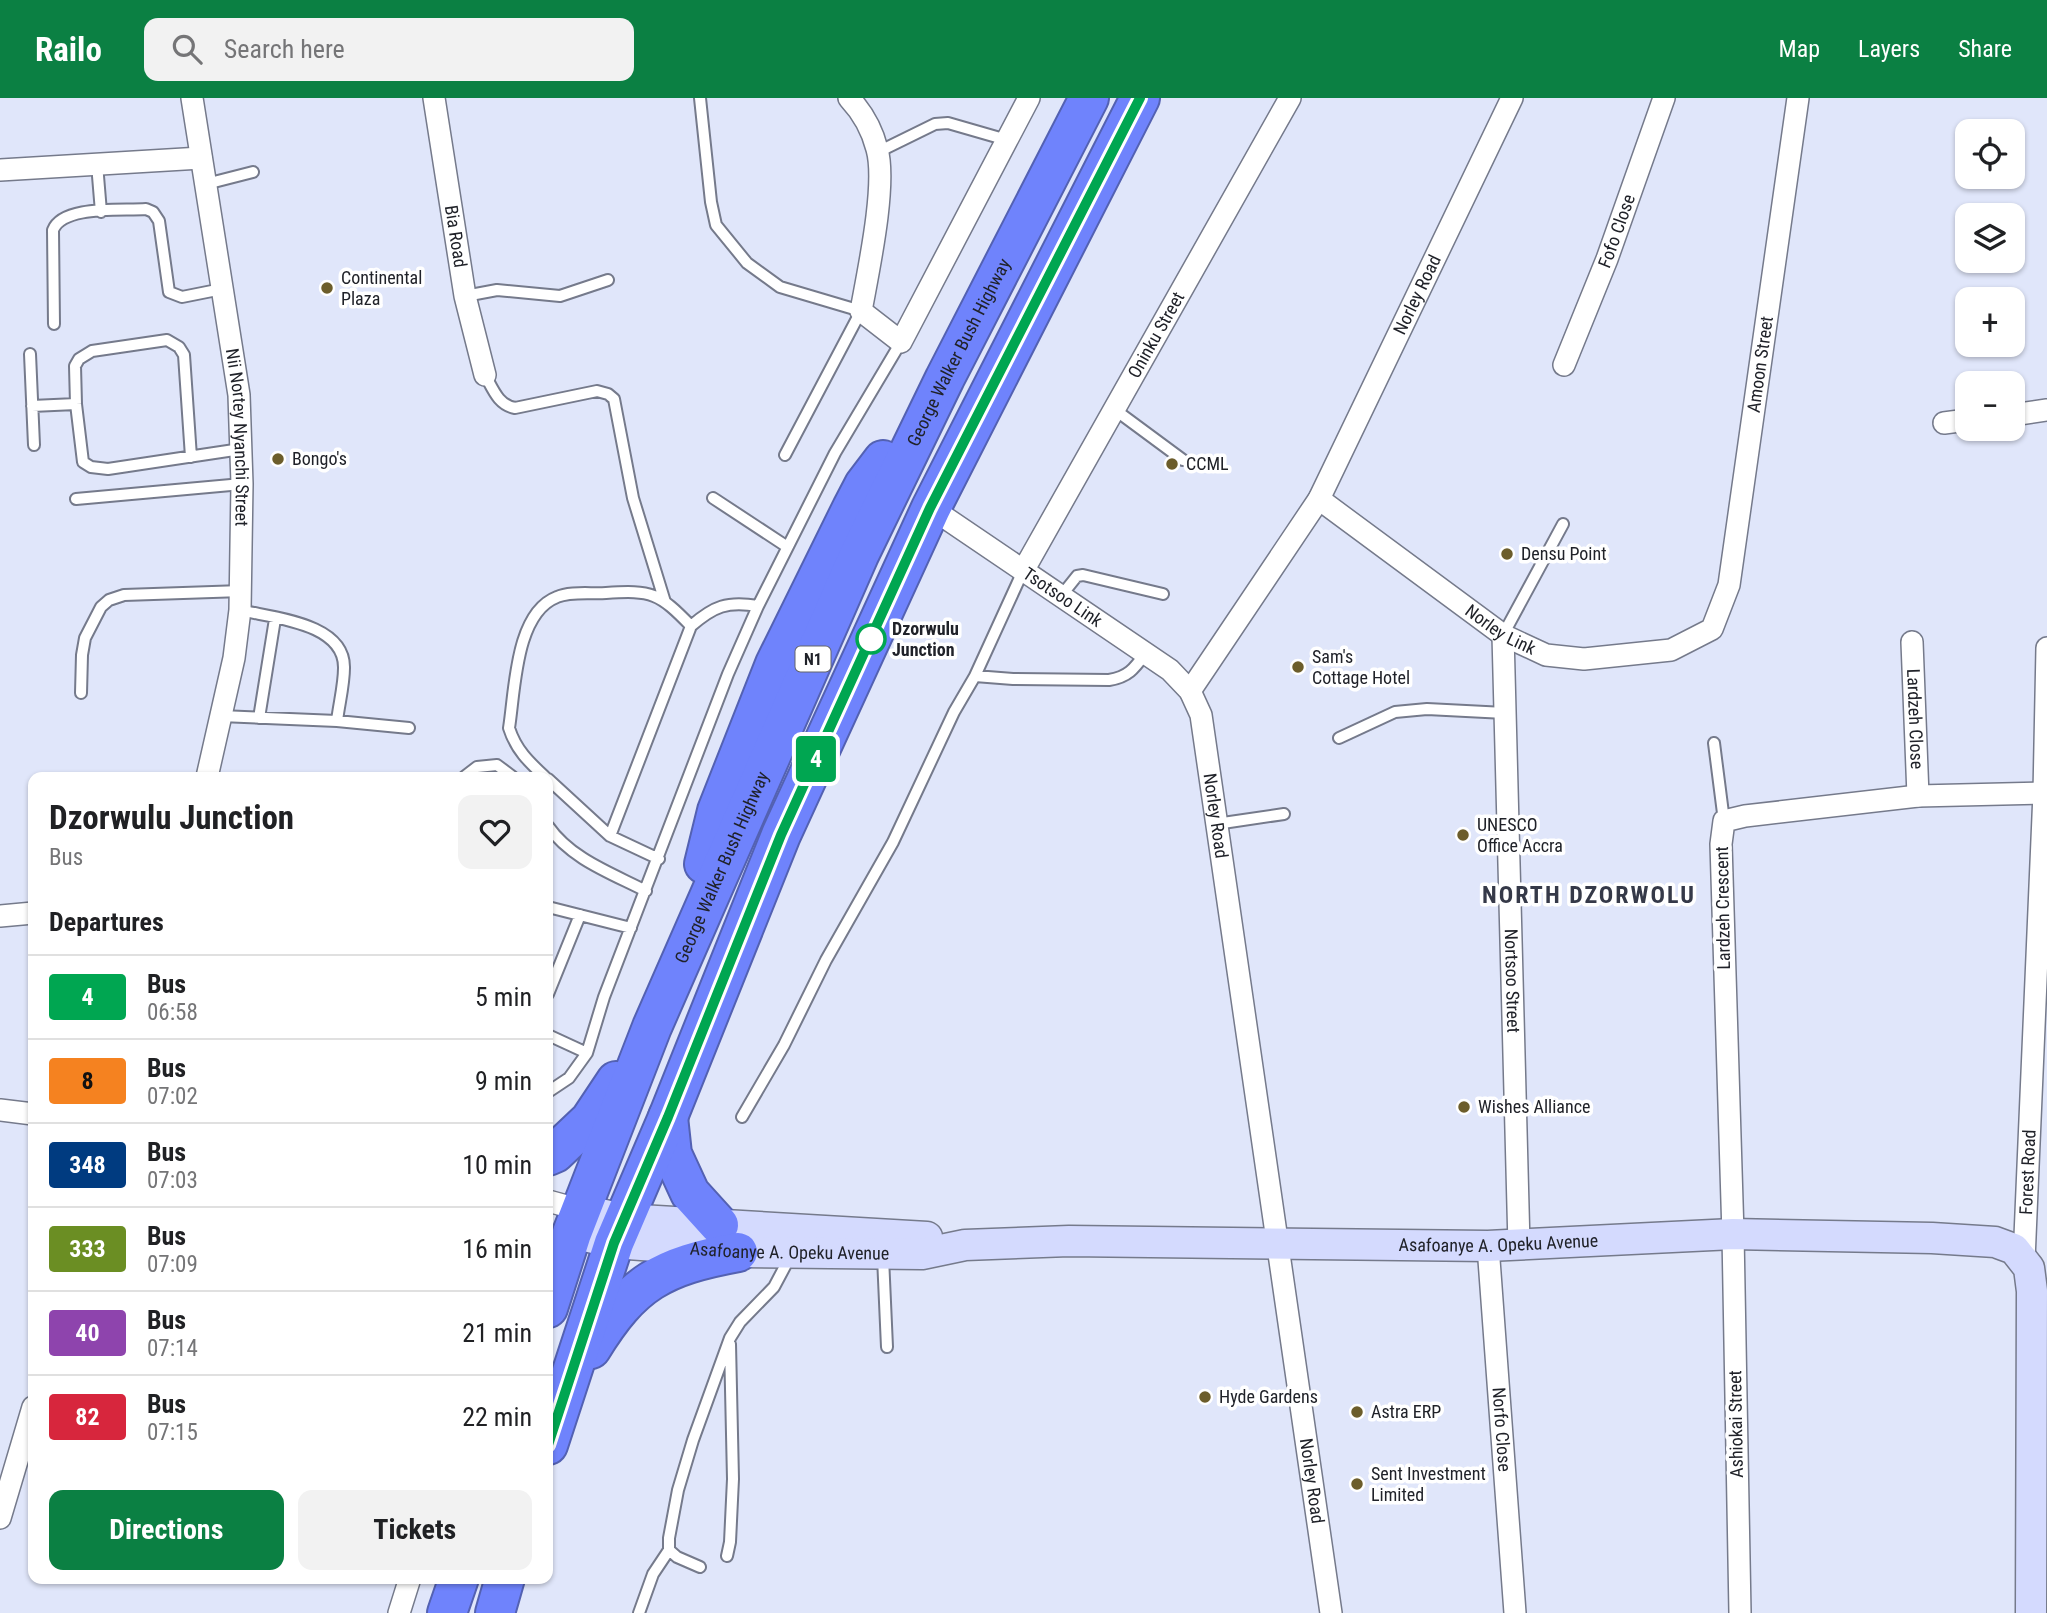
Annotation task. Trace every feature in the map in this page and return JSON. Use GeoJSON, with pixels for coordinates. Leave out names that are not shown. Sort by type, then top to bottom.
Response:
{"type":"FeatureCollection","features":[{"type":"Feature","properties":{"kind":"highway","name":"George Walker Bush Highway"},"geometry":{"type":"LineString","coordinates":[[553,1276],[562,1218],[688,944],[717,811],[775,664],[864,485],[945,378],[1089,98]]}},
{"type":"Feature","properties":{"kind":"highway","name":"N1"},"geometry":{"type":"LineString","coordinates":[[553,1430],[619,1231],[668,1117],[781,835],[930,508],[1140,98]]}},
{"type":"Feature","properties":{"kind":"highway"},"geometry":{"type":"LineString","coordinates":[[553,1154],[590,1120],[652,1027]]}},
{"type":"Feature","properties":{"kind":"highway"},"geometry":{"type":"LineString","coordinates":[[564,1396],[610,1318],[636,1290],[729,1239],[690,1193],[672,1154],[668,1117]]}},
{"type":"Feature","properties":{"kind":"highway"},"geometry":{"type":"LineString","coordinates":[[447,1613],[457,1584]]}},
{"type":"Feature","properties":{"kind":"highway"},"geometry":{"type":"LineString","coordinates":[[495,1613],[503,1584]]}},
{"type":"Feature","properties":{"kind":"highway"},"geometry":{"type":"LineString","coordinates":[[513,1613],[517,1584]]}},
{"type":"Feature","properties":{"kind":"main road","name":"Asafoanye A. Opeku Avenue"},"geometry":{"type":"LineString","coordinates":[[562,1218],[619,1231],[729,1239],[923,1236],[965,1245]]}},
{"type":"Feature","properties":{"kind":"main road","name":"Asafoanye A. Opeku Avenue"},"geometry":{"type":"LineString","coordinates":[[729,1239],[793,1251],[922,1254],[965,1245],[1069,1241],[1488,1246],[1733,1234],[1973,1240],[1995,1242],[2014,1250],[2024,1260]]}},
{"type":"Feature","properties":{"kind":"main road","name":"Forest Road"},"geometry":{"type":"LineString","coordinates":[[2024,1260],[2029,1268],[2032,1291],[2031,1613]]}},
{"type":"Feature","properties":{"kind":"street","name":"Nii Nortey Nyanchi Street"},"geometry":{"type":"LineString","coordinates":[[192,98],[239,395],[242,484],[241,601],[234,658],[208,772]]}},
{"type":"Feature","properties":{"kind":"street","name":"Bia Road"},"geometry":{"type":"LineString","coordinates":[[433,98],[465,296],[485,375]]}},
{"type":"Feature","properties":{"kind":"street"},"geometry":{"type":"LineString","coordinates":[[849,98],[864,116],[878,152],[879,192],[861,311],[901,342],[1029,98]]}},
{"type":"Feature","properties":{"kind":"street","name":"Oninku Street"},"geometry":{"type":"LineString","coordinates":[[1023,571],[1290,98]]}},
{"type":"Feature","properties":{"kind":"street","name":"Norley Road"},"geometry":{"type":"LineString","coordinates":[[1331,1613],[1201,715],[1189,691],[1319,499],[1512,98]]}},
{"type":"Feature","properties":{"kind":"street","name":"Fofo Close"},"geometry":{"type":"LineString","coordinates":[[1564,365],[1607,259],[1664,98]]}},
{"type":"Feature","properties":{"kind":"street","name":"Amoon Street"},"geometry":{"type":"LineString","coordinates":[[1712,629],[1729,585],[1798,98]]}},
{"type":"Feature","properties":{"kind":"street"},"geometry":{"type":"LineString","coordinates":[[0,170],[201,158]]}},
{"type":"Feature","properties":{"kind":"street"},"geometry":{"type":"LineString","coordinates":[[2025,414],[2047,411]]}},
{"type":"Feature","properties":{"kind":"street"},"geometry":{"type":"LineString","coordinates":[[1944,423],[1955,422]]}},
{"type":"Feature","properties":{"kind":"street","name":"Norley Link"},"geometry":{"type":"LineString","coordinates":[[1319,499],[1503,635],[1546,655],[1584,659],[1671,650],[1712,629]]}},
{"type":"Feature","properties":{"kind":"street","name":"Tsotsoo Link"},"geometry":{"type":"LineString","coordinates":[[930,508],[1170,670],[1189,691]]}},
{"type":"Feature","properties":{"kind":"street","name":"Nortsoo Street"},"geometry":{"type":"LineString","coordinates":[[1503,635],[1519,1245]]}},
{"type":"Feature","properties":{"kind":"street","name":"Lardzeh Close"},"geometry":{"type":"LineString","coordinates":[[1912,642],[1918,796]]}},
{"type":"Feature","properties":{"kind":"street","name":"Forest Road"},"geometry":{"type":"LineString","coordinates":[[2024,1260],[2044,793],[2047,648]]}},
{"type":"Feature","properties":{"kind":"street","name":"Lardzeh Crescent"},"geometry":{"type":"LineString","coordinates":[[1733,1234],[1721,845],[1724,821],[1745,816],[1918,796],[2044,793]]}},
{"type":"Feature","properties":{"kind":"street"},"geometry":{"type":"LineString","coordinates":[[0,916],[28,913]]}},
{"type":"Feature","properties":{"kind":"street"},"geometry":{"type":"LineString","coordinates":[[0,1110],[28,1113]]}},
{"type":"Feature","properties":{"kind":"street","name":"Ashiokai Street"},"geometry":{"type":"LineString","coordinates":[[1733,1234],[1740,1613]]}},
{"type":"Feature","properties":{"kind":"street","name":"Norfo Close"},"geometry":{"type":"LineString","coordinates":[[1488,1246],[1515,1613]]}},
{"type":"Feature","properties":{"kind":"street"},"geometry":{"type":"LineString","coordinates":[[0,1517],[28,1424]]}},
{"type":"Feature","properties":{"kind":"street"},"geometry":{"type":"LineString","coordinates":[[399,1613],[408,1584]]}},
{"type":"Feature","properties":{"kind":"lane"},"geometry":{"type":"LineString","coordinates":[[700,98],[716,225],[747,263],[780,287],[861,311],[785,455]]}},
{"type":"Feature","properties":{"kind":"lane"},"geometry":{"type":"LineString","coordinates":[[878,152],[935,124],[948,123],[1007,141]]}},
{"type":"Feature","properties":{"kind":"lane"},"geometry":{"type":"LineString","coordinates":[[97,164],[101,212]]}},
{"type":"Feature","properties":{"kind":"lane"},"geometry":{"type":"LineString","coordinates":[[205,184],[253,172]]}},
{"type":"Feature","properties":{"kind":"lane"},"geometry":{"type":"LineString","coordinates":[[54,324],[53,230],[56,224],[73,213],[146,209],[156,215],[159,221],[167,286],[173,295],[182,297],[222,289]]}},
{"type":"Feature","properties":{"kind":"lane"},"geometry":{"type":"LineString","coordinates":[[465,296],[497,290],[560,296],[608,280]]}},
{"type":"Feature","properties":{"kind":"lane"},"geometry":{"type":"LineString","coordinates":[[191,457],[184,355],[173,341],[92,351],[83,355],[75,366],[76,404],[83,462],[91,467],[108,469],[191,457],[241,449]]}},
{"type":"Feature","properties":{"kind":"lane"},"geometry":{"type":"LineString","coordinates":[[553,1088],[569,1078],[587,1053],[604,998],[728,674],[758,606],[835,453],[901,342]]}},
{"type":"Feature","properties":{"kind":"lane"},"geometry":{"type":"LineString","coordinates":[[30,354],[34,445]]}},
{"type":"Feature","properties":{"kind":"lane"},"geometry":{"type":"LineString","coordinates":[[485,375],[506,407],[515,408],[597,391],[614,399],[633,498],[665,602]]}},
{"type":"Feature","properties":{"kind":"lane"},"geometry":{"type":"LineString","coordinates":[[32,406],[76,404]]}},
{"type":"Feature","properties":{"kind":"lane"},"geometry":{"type":"LineString","coordinates":[[1114,409],[1183,460]]}},
{"type":"Feature","properties":{"kind":"lane"},"geometry":{"type":"LineString","coordinates":[[76,499],[242,484]]}},
{"type":"Feature","properties":{"kind":"lane"},"geometry":{"type":"LineString","coordinates":[[713,498],[786,546]]}},
{"type":"Feature","properties":{"kind":"lane"},"geometry":{"type":"LineString","coordinates":[[1503,635],[1563,524]]}},
{"type":"Feature","properties":{"kind":"lane"},"geometry":{"type":"LineString","coordinates":[[742,1117],[784,1045],[826,960],[893,842],[954,712],[975,676],[1023,571]]}},
{"type":"Feature","properties":{"kind":"lane"},"geometry":{"type":"LineString","coordinates":[[1061,596],[1077,576],[1083,575],[1163,594]]}},
{"type":"Feature","properties":{"kind":"lane"},"geometry":{"type":"LineString","coordinates":[[540,772],[525,758],[513,741],[509,728],[522,643],[530,622],[543,606],[558,596],[648,592],[665,602],[691,626]]}},
{"type":"Feature","properties":{"kind":"lane"},"geometry":{"type":"LineString","coordinates":[[81,693],[82,655],[86,638],[101,607],[109,600],[124,595],[241,601],[275,619],[319,629],[332,637],[340,649],[345,665],[337,721]]}},
{"type":"Feature","properties":{"kind":"lane"},"geometry":{"type":"LineString","coordinates":[[610,836],[691,626],[719,606],[758,606]]}},
{"type":"Feature","properties":{"kind":"lane"},"geometry":{"type":"LineString","coordinates":[[259,718],[275,619]]}},
{"type":"Feature","properties":{"kind":"lane"},"geometry":{"type":"LineString","coordinates":[[975,676],[1109,681],[1123,678],[1132,672],[1145,654]]}},
{"type":"Feature","properties":{"kind":"lane"},"geometry":{"type":"LineString","coordinates":[[1339,738],[1395,712],[1427,709],[1505,713]]}},
{"type":"Feature","properties":{"kind":"lane"},"geometry":{"type":"LineString","coordinates":[[221,716],[337,721],[409,728]]}},
{"type":"Feature","properties":{"kind":"lane"},"geometry":{"type":"LineString","coordinates":[[1714,743],[1724,821]]}},
{"type":"Feature","properties":{"kind":"lane"},"geometry":{"type":"LineString","coordinates":[[470,772],[477,767],[496,765],[506,772]]}},
{"type":"Feature","properties":{"kind":"lane"},"geometry":{"type":"LineString","coordinates":[[553,784],[610,836],[659,859]]}},
{"type":"Feature","properties":{"kind":"lane"},"geometry":{"type":"LineString","coordinates":[[1216,824],[1284,814]]}},
{"type":"Feature","properties":{"kind":"lane"},"geometry":{"type":"LineString","coordinates":[[553,832],[579,857],[646,891]]}},
{"type":"Feature","properties":{"kind":"lane"},"geometry":{"type":"LineString","coordinates":[[553,908],[631,928]]}},
{"type":"Feature","properties":{"kind":"lane"},"geometry":{"type":"LineString","coordinates":[[553,982],[580,915]]}},
{"type":"Feature","properties":{"kind":"lane"},"geometry":{"type":"LineString","coordinates":[[553,1037],[587,1053]]}},
{"type":"Feature","properties":{"kind":"lane"},"geometry":{"type":"LineString","coordinates":[[639,1613],[653,1574],[669,1550],[678,1490],[730,1338],[740,1322],[774,1287],[793,1251]]}},
{"type":"Feature","properties":{"kind":"lane"},"geometry":{"type":"LineString","coordinates":[[883,1254],[887,1348]]}},
{"type":"Feature","properties":{"kind":"lane"},"geometry":{"type":"LineString","coordinates":[[727,1556],[733,1479],[730,1338]]}},
{"type":"Feature","properties":{"kind":"lane"},"geometry":{"type":"LineString","coordinates":[[669,1550],[677,1557],[701,1567]]}},
{"type":"Feature","properties":{"kind":"bus line","name":"4"},"geometry":{"type":"LineString","coordinates":[[553,1430],[623,1219],[668,1117],[781,835],[930,508],[1140,98]]}},
{"type":"Feature","properties":{"kind":"place","name":"Continental Plaza"},"geometry":{"type":"Point","coordinates":[327,288]}},
{"type":"Feature","properties":{"kind":"place","name":"Bongo's"},"geometry":{"type":"Point","coordinates":[278,459]}},
{"type":"Feature","properties":{"kind":"place","name":"CCML"},"geometry":{"type":"Point","coordinates":[1172,464]}},
{"type":"Feature","properties":{"kind":"place","name":"Densu Point"},"geometry":{"type":"Point","coordinates":[1507,554]}},
{"type":"Feature","properties":{"kind":"place","name":"Dzorwulu Junction"},"geometry":{"type":"Point","coordinates":[871,639]}},
{"type":"Feature","properties":{"kind":"place","name":"Sam's Cottage Hotel"},"geometry":{"type":"Point","coordinates":[1298,667]}},
{"type":"Feature","properties":{"kind":"place","name":"UNESCO Office Accra"},"geometry":{"type":"Point","coordinates":[1463,835]}},
{"type":"Feature","properties":{"kind":"place","name":"Wishes Alliance"},"geometry":{"type":"Point","coordinates":[1464,1107]}},
{"type":"Feature","properties":{"kind":"place","name":"Hyde Gardens"},"geometry":{"type":"Point","coordinates":[1205,1397]}},
{"type":"Feature","properties":{"kind":"place","name":"Astra ERP"},"geometry":{"type":"Point","coordinates":[1357,1412]}},
{"type":"Feature","properties":{"kind":"place","name":"Sent Investment Limited"},"geometry":{"type":"Point","coordinates":[1357,1484]}},
{"type":"Feature","properties":{"kind":"district","name":"NORTH DZORWOLU"},"geometry":{"type":"Point","coordinates":[1589,895]}}]}
